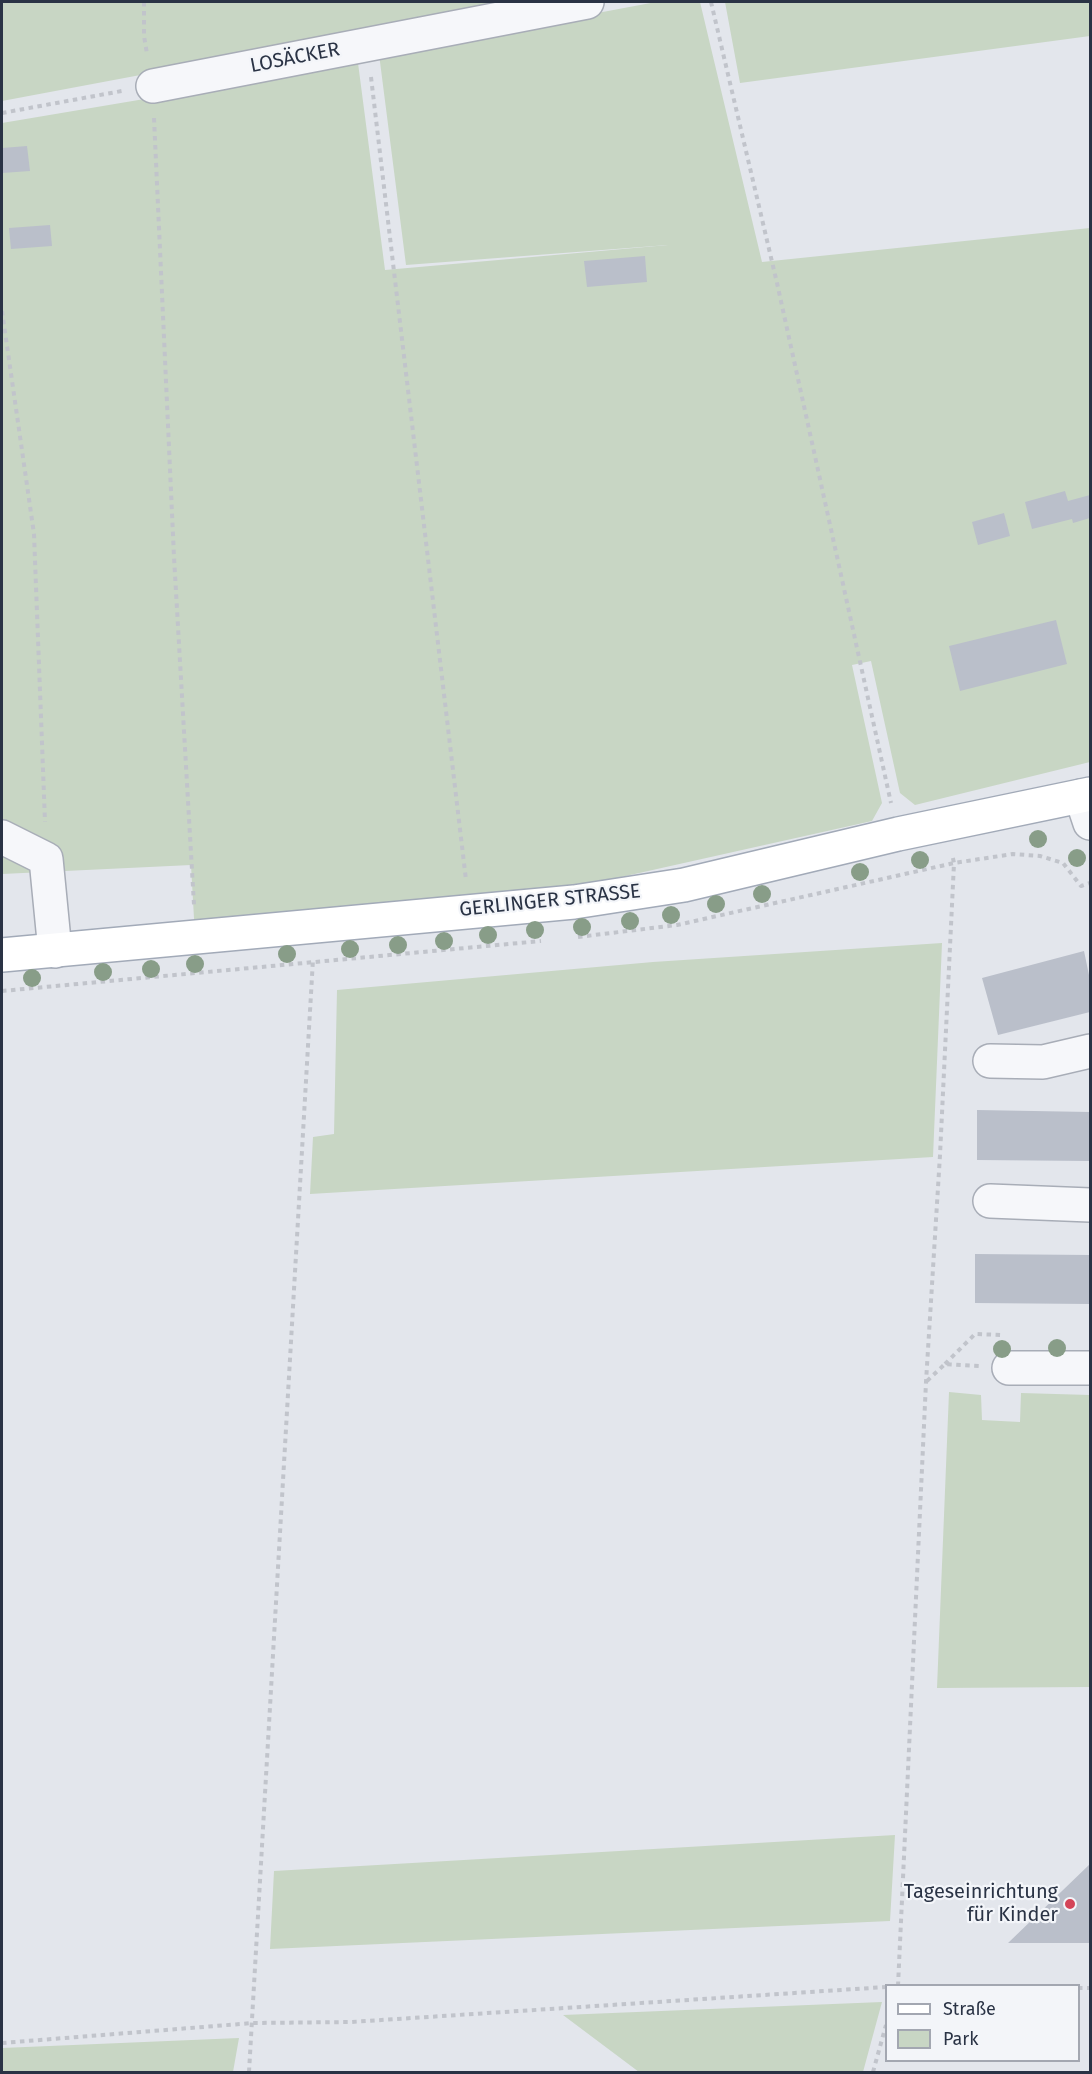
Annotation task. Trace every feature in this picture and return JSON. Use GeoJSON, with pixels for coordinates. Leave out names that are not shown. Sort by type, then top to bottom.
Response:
{"type":"FeatureCollection","features":[{"type":"Feature","properties":{"kind":"main road","name":"GERLINGER STRASSE"},"geometry":{"type":"LineString","coordinates":[[2,955],[574,902],[684,885],[946,824],[1087,804]]}},
{"type":"Feature","properties":{"kind":"street","name":"LOSÄCKER"},"geometry":{"type":"LineString","coordinates":[[153,86],[587,2]]}},
{"type":"Feature","properties":{"kind":"street"},"geometry":{"type":"LineString","coordinates":[[2,837],[46,859],[55,951]]}},
{"type":"Feature","properties":{"kind":"street"},"geometry":{"type":"LineString","coordinates":[[990,1061],[1043,1062],[1090,1051]]}},
{"type":"Feature","properties":{"kind":"street"},"geometry":{"type":"LineString","coordinates":[[990,1201],[1090,1205]]}},
{"type":"Feature","properties":{"kind":"street"},"geometry":{"type":"LineString","coordinates":[[1009,1368],[1090,1368]]}},
{"type":"Feature","properties":{"kind":"path"},"geometry":{"type":"LineString","coordinates":[[144,2],[144,36],[153,86],[173,545],[195,936]]}},
{"type":"Feature","properties":{"kind":"path"},"geometry":{"type":"LineString","coordinates":[[711,2],[834,533],[898,834]]}},
{"type":"Feature","properties":{"kind":"path"},"geometry":{"type":"LineString","coordinates":[[367,44],[469,911]]}},
{"type":"Feature","properties":{"kind":"path"},"geometry":{"type":"LineString","coordinates":[[2,113],[153,86]]}},
{"type":"Feature","properties":{"kind":"path"},"geometry":{"type":"LineString","coordinates":[[2,311],[34,534],[46,859]]}},
{"type":"Feature","properties":{"kind":"path"},"geometry":{"type":"LineString","coordinates":[[898,1984],[926,1382],[954,863],[946,824]]}},
{"type":"Feature","properties":{"kind":"path"},"geometry":{"type":"LineString","coordinates":[[249,2073],[313,963],[308,926]]}},
{"type":"Feature","properties":{"kind":"path"},"geometry":{"type":"LineString","coordinates":[[926,1382],[945,1364],[1009,1368]]}},
{"type":"Feature","properties":{"kind":"path"},"geometry":{"type":"LineString","coordinates":[[2,2043],[253,2023],[351,2022],[885,1987]]}},
{"type":"Feature","properties":{"kind":"path"},"geometry":{"type":"LineString","coordinates":[[873,2073],[885,2029]]}},
{"type":"Feature","properties":{"kind":"green space"},"geometry":{"type":"Polygon","coordinates":[[[2,2],[507,2],[364,33],[2,101],[2,2]]]}},
{"type":"Feature","properties":{"kind":"green space"},"geometry":{"type":"Polygon","coordinates":[[[656,2],[700,2],[762,262],[1090,228],[1090,762],[915,805],[900,793],[871,661],[852,665],[882,803],[872,821],[469,911],[195,936],[191,865],[2,874],[2,123],[358,63],[385,270],[668,245],[406,265],[379,54],[656,2]]]}},
{"type":"Feature","properties":{"kind":"green space"},"geometry":{"type":"Polygon","coordinates":[[[725,2],[1090,2],[1090,36],[740,83],[725,2]]]}},
{"type":"Feature","properties":{"kind":"green space"},"geometry":{"type":"Polygon","coordinates":[[[942,943],[933,1157],[310,1194],[313,1137],[334,1134],[337,990],[653,962],[942,943]]]}},
{"type":"Feature","properties":{"kind":"green space"},"geometry":{"type":"Polygon","coordinates":[[[949,1392],[981,1395],[982,1420],[1020,1422],[1021,1393],[1090,1395],[1090,1687],[937,1688],[949,1392]]]}},
{"type":"Feature","properties":{"kind":"green space"},"geometry":{"type":"Polygon","coordinates":[[[895,1835],[890,1921],[270,1949],[274,1871],[895,1835]]]}},
{"type":"Feature","properties":{"kind":"green space"},"geometry":{"type":"Polygon","coordinates":[[[882,2002],[863,2072],[639,2072],[563,2015],[882,2002]]]}},
{"type":"Feature","properties":{"kind":"green space"},"geometry":{"type":"Polygon","coordinates":[[[239,2038],[233,2072],[2,2072],[2,2048],[239,2038]]]}},
{"type":"Feature","properties":{"kind":"building"},"geometry":{"type":"Polygon","coordinates":[[[27,146],[30,171],[2,173],[2,148],[27,146]]]}},
{"type":"Feature","properties":{"kind":"building"},"geometry":{"type":"Polygon","coordinates":[[[50,225],[52,246],[11,249],[9,228],[50,225]]]}},
{"type":"Feature","properties":{"kind":"building"},"geometry":{"type":"Polygon","coordinates":[[[645,256],[647,282],[587,287],[584,261],[645,256]]]}},
{"type":"Feature","properties":{"kind":"building"},"geometry":{"type":"Polygon","coordinates":[[[1065,491],[1068,501],[1090,495],[1090,518],[1073,523],[1072,519],[1032,529],[1025,502],[1065,491]]]}},
{"type":"Feature","properties":{"kind":"building"},"geometry":{"type":"Polygon","coordinates":[[[1004,513],[1010,536],[978,545],[972,522],[1004,513]]]}},
{"type":"Feature","properties":{"kind":"building"},"geometry":{"type":"Polygon","coordinates":[[[1056,620],[1067,664],[960,691],[949,646],[1056,620]]]}},
{"type":"Feature","properties":{"kind":"building"},"geometry":{"type":"Polygon","coordinates":[[[1084,951],[1090,980],[1090,1012],[998,1035],[982,978],[1084,951]]]}},
{"type":"Feature","properties":{"kind":"building"},"geometry":{"type":"Polygon","coordinates":[[[977,1110],[1090,1112],[1090,1161],[977,1160],[977,1110]]]}},
{"type":"Feature","properties":{"kind":"building"},"geometry":{"type":"Polygon","coordinates":[[[975,1254],[1090,1255],[1090,1304],[975,1303],[975,1254]]]}},
{"type":"Feature","properties":{"kind":"building","name":"Tageseinrichtung für Kinder"},"geometry":{"type":"Polygon","coordinates":[[[1090,1864],[1090,1943],[1008,1943],[1090,1864]]]}},
{"type":"Feature","properties":{"kind":"place","name":"Tageseinrichtung für Kinder"},"geometry":{"type":"Point","coordinates":[1070,1904]}}]}
